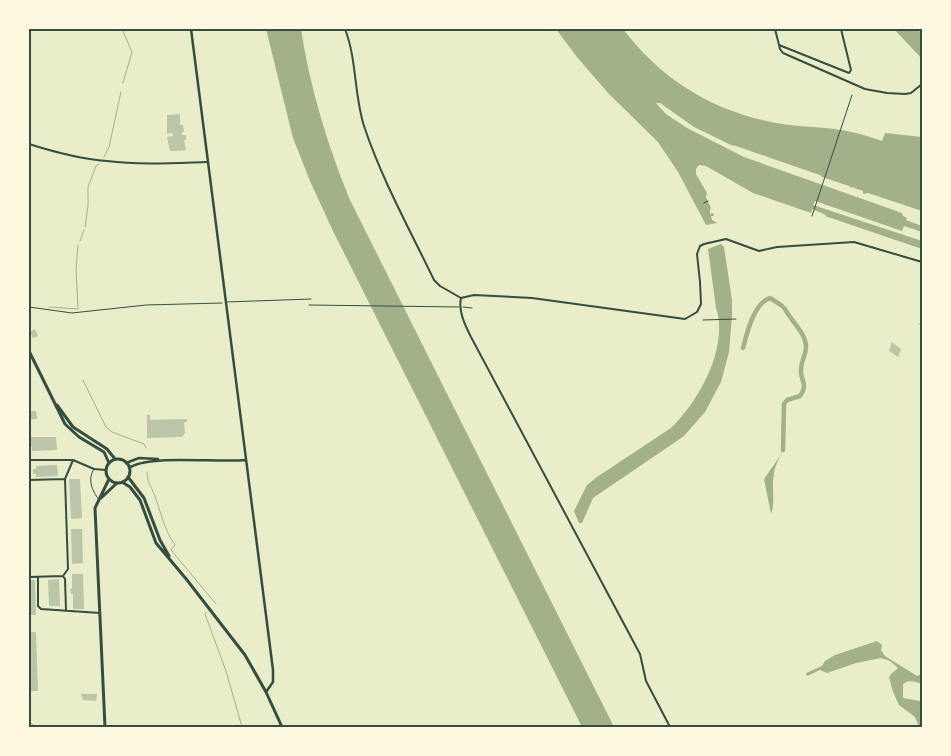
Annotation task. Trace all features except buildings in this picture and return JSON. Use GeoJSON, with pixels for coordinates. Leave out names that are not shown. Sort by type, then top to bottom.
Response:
{"type":"FeatureCollection","features":[{"type":"Feature","properties":{"kind":"main road"},"geometry":{"type":"LineString","coordinates":[[29,351],[65,424],[70,430],[104,452],[109,463]]}},
{"type":"Feature","properties":{"kind":"main road"},"geometry":{"type":"LineString","coordinates":[[55,403],[73,427],[107,449],[115,459]]}},
{"type":"Feature","properties":{"kind":"main road"},"geometry":{"type":"LineString","coordinates":[[105,727],[96,508],[109,479],[106,470],[109,463],[115,459],[122,460],[129,468],[128,476],[122,482]]}},
{"type":"Feature","properties":{"kind":"main road"},"geometry":{"type":"LineString","coordinates":[[128,476],[144,498],[160,540],[172,560]]}},
{"type":"Feature","properties":{"kind":"main road"},"geometry":{"type":"LineString","coordinates":[[109,479],[122,482],[136,494],[156,543],[172,560],[245,655],[266,692],[282,727]]}},
{"type":"Feature","properties":{"kind":"main road"},"geometry":{"type":"LineString","coordinates":[[99,500],[117,482]]}},
{"type":"Feature","properties":{"kind":"street"},"geometry":{"type":"LineString","coordinates":[[191,29],[274,679],[266,692]]}},
{"type":"Feature","properties":{"kind":"street"},"geometry":{"type":"LineString","coordinates":[[345,29],[353,62],[360,109],[379,166],[434,280],[440,286],[461,298],[474,295],[532,298],[685,319],[697,312],[701,304],[696,254],[700,246],[704,244],[726,239],[759,251],[777,247],[854,242],[922,262]]}},
{"type":"Feature","properties":{"kind":"street"},"geometry":{"type":"LineString","coordinates":[[775,29],[779,45],[785,55],[865,89],[905,94],[911,93],[922,84]]}},
{"type":"Feature","properties":{"kind":"street"},"geometry":{"type":"LineString","coordinates":[[779,45],[846,74],[851,72],[851,70],[842,29]]}},
{"type":"Feature","properties":{"kind":"street"},"geometry":{"type":"LineString","coordinates":[[29,144],[66,154],[105,161],[133,163],[207,162]]}},
{"type":"Feature","properties":{"kind":"street"},"geometry":{"type":"LineString","coordinates":[[461,298],[460,303],[465,324],[480,355],[640,654],[646,681],[670,727]]}},
{"type":"Feature","properties":{"kind":"street"},"geometry":{"type":"LineString","coordinates":[[126,463],[139,458],[221,462],[246,460]]}},
{"type":"Feature","properties":{"kind":"street"},"geometry":{"type":"LineString","coordinates":[[29,460],[73,460],[94,469],[106,470]]}},
{"type":"Feature","properties":{"kind":"street"},"geometry":{"type":"LineString","coordinates":[[63,576],[68,569],[65,479],[73,460]]}},
{"type":"Feature","properties":{"kind":"street"},"geometry":{"type":"LineString","coordinates":[[129,468],[142,462],[165,460]]}},
{"type":"Feature","properties":{"kind":"street"},"geometry":{"type":"LineString","coordinates":[[29,480],[65,479]]}},
{"type":"Feature","properties":{"kind":"street"},"geometry":{"type":"LineString","coordinates":[[29,577],[63,576]]}},
{"type":"Feature","properties":{"kind":"street"},"geometry":{"type":"LineString","coordinates":[[63,576],[65,578],[66,610]]}},
{"type":"Feature","properties":{"kind":"street"},"geometry":{"type":"LineString","coordinates":[[38,577],[38,606],[40,609],[100,613]]}},
{"type":"Feature","properties":{"kind":"lane"},"geometry":{"type":"LineString","coordinates":[[225,302],[311,299]]}},
{"type":"Feature","properties":{"kind":"lane"},"geometry":{"type":"LineString","coordinates":[[94,469],[90,475],[90,480],[99,500]]}},
{"type":"Feature","properties":{"kind":"path"},"geometry":{"type":"LineString","coordinates":[[812,216],[852,95]]}},
{"type":"Feature","properties":{"kind":"path"},"geometry":{"type":"LineString","coordinates":[[704,202],[708,201]]}},
{"type":"Feature","properties":{"kind":"path"},"geometry":{"type":"LineString","coordinates":[[29,307],[72,312],[133,306],[225,302]]}},
{"type":"Feature","properties":{"kind":"path"},"geometry":{"type":"LineString","coordinates":[[309,304],[472,308]]}},
{"type":"Feature","properties":{"kind":"path"},"geometry":{"type":"LineString","coordinates":[[703,320],[736,319]]}},
{"type":"Feature","properties":{"kind":"shaded area"},"geometry":{"type":"Polygon","coordinates":[[[266,29],[301,29],[309,73],[320,115],[333,157],[349,198],[614,727],[582,727],[332,229],[293,138],[266,29]]]}},
{"type":"Feature","properties":{"kind":"shaded area"},"geometry":{"type":"Polygon","coordinates":[[[556,29],[623,29],[654,64],[690,91],[753,118],[786,125],[846,131],[882,141],[885,133],[922,137],[922,211],[868,193],[863,194],[863,191],[820,175],[731,145],[694,127],[660,103],[656,103],[666,114],[687,128],[744,157],[902,213],[907,218],[906,220],[922,226],[922,232],[904,226],[902,231],[815,201],[813,205],[922,241],[922,249],[825,216],[812,209],[811,213],[753,193],[706,166],[699,165],[696,169],[696,174],[707,193],[706,197],[711,208],[710,214],[713,213],[714,216],[711,216],[712,220],[717,223],[706,225],[678,172],[658,142],[608,93],[556,29]]]}},
{"type":"Feature","properties":{"kind":"shaded area"},"geometry":{"type":"Polygon","coordinates":[[[894,29],[917,29],[922,34],[922,59],[894,29]]]}},
{"type":"Feature","properties":{"kind":"shaded area"},"geometry":{"type":"Polygon","coordinates":[[[721,244],[724,247],[732,300],[732,316],[729,352],[721,382],[705,412],[684,436],[593,498],[582,523],[579,523],[574,511],[587,485],[671,428],[692,403],[709,373],[715,356],[719,323],[708,249],[721,244]]]}},
{"type":"Feature","properties":{"kind":"shaded area"},"geometry":{"type":"Polygon","coordinates":[[[780,456],[775,470],[771,514],[764,479],[780,456]]]}},
{"type":"Feature","properties":{"kind":"shaded area"},"geometry":{"type":"Polygon","coordinates":[[[877,641],[882,645],[881,650],[885,656],[917,676],[922,674],[922,684],[910,681],[903,684],[903,698],[922,700],[922,727],[919,727],[915,717],[899,705],[889,677],[898,668],[890,661],[881,658],[856,663],[827,673],[820,670],[807,676],[806,673],[822,666],[825,661],[835,655],[877,641]]]}},
{"type":"Feature","properties":{"kind":"waterway"},"geometry":{"type":"LineString","coordinates":[[122,29],[132,52],[123,83]]}},
{"type":"Feature","properties":{"kind":"waterway"},"geometry":{"type":"LineString","coordinates":[[104,157],[109,147],[121,92]]}},
{"type":"Feature","properties":{"kind":"waterway"},"geometry":{"type":"LineString","coordinates":[[85,227],[88,187],[96,166],[99,164]]}},
{"type":"Feature","properties":{"kind":"waterway"},"geometry":{"type":"LineString","coordinates":[[80,241],[84,230]]}},
{"type":"Feature","properties":{"kind":"waterway"},"geometry":{"type":"LineString","coordinates":[[49,307],[78,309],[76,269],[78,245]]}},
{"type":"Feature","properties":{"kind":"waterway"},"geometry":{"type":"LineString","coordinates":[[743,348],[755,312],[764,301],[770,298],[785,309],[804,337],[806,347],[801,370],[804,388],[800,396],[787,400],[784,404],[783,450]]}},
{"type":"Feature","properties":{"kind":"waterway"},"geometry":{"type":"LineString","coordinates":[[83,380],[106,427],[112,432],[144,444],[146,448]]}},
{"type":"Feature","properties":{"kind":"waterway"},"geometry":{"type":"LineString","coordinates":[[147,472],[148,481],[165,527],[175,545],[171,550],[216,604]]}},
{"type":"Feature","properties":{"kind":"waterway"},"geometry":{"type":"LineString","coordinates":[[207,612],[205,614],[226,671],[242,727]]}},
{"type":"Feature","properties":{"kind":"waterway"},"geometry":{"type":"LineString","coordinates":[[29,721],[35,727]]}}]}
